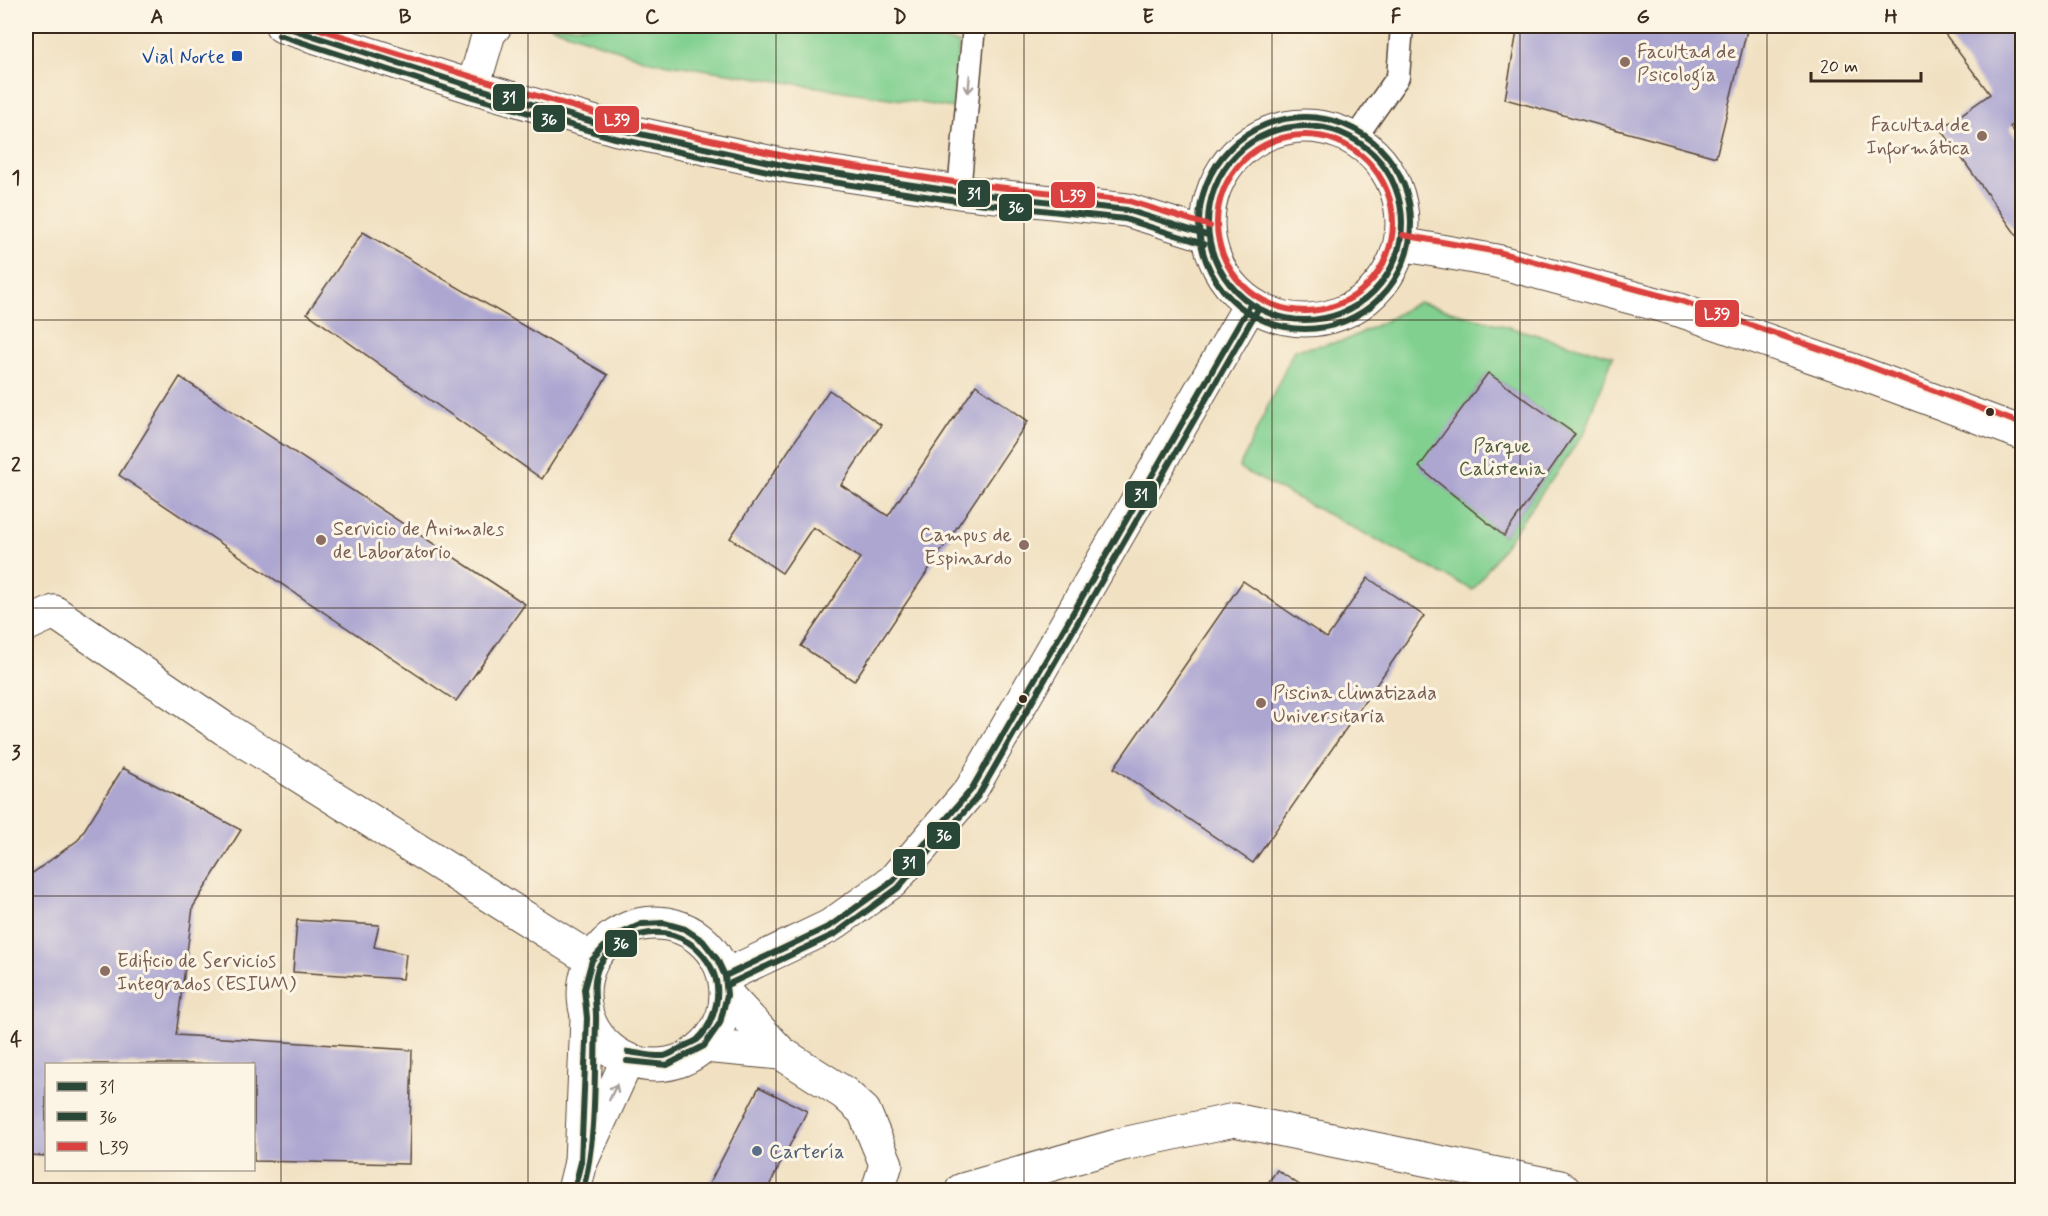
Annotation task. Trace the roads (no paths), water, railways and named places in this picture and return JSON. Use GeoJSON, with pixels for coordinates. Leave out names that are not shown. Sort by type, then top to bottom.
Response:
{"type":"FeatureCollection","features":[{"type":"Feature","properties":{"kind":"street"},"geometry":{"type":"LineString","coordinates":[[282,26],[473,87],[617,129],[788,166],[959,192],[1127,210],[1207,235]]}},
{"type":"Feature","properties":{"kind":"street"},"geometry":{"type":"LineString","coordinates":[[473,87],[489,33],[495,26]]}},
{"type":"Feature","properties":{"kind":"street"},"geometry":{"type":"LineString","coordinates":[[1321,126],[1355,138],[1385,166],[1401,203],[1401,243],[1388,276],[1364,301],[1334,317],[1300,322],[1266,314],[1250,305],[1229,286],[1214,262],[1207,235],[1210,199],[1225,166],[1251,141],[1285,127],[1321,126]]}},
{"type":"Feature","properties":{"kind":"street"},"geometry":{"type":"LineString","coordinates":[[1401,243],[1496,261],[1679,310],[1852,369],[2022,433]]}},
{"type":"Feature","properties":{"kind":"street"},"geometry":{"type":"LineString","coordinates":[[726,986],[830,926],[893,881],[971,790],[1250,305]]}},
{"type":"Feature","properties":{"kind":"street"},"geometry":{"type":"LineString","coordinates":[[26,625],[54,612],[225,729],[592,960]]}},
{"type":"Feature","properties":{"kind":"street"},"geometry":{"type":"LineString","coordinates":[[577,1176],[587,1018],[584,989],[592,960],[613,937],[642,924],[664,923],[685,929],[703,942],[717,959],[726,986],[780,1053],[844,1094],[864,1111],[886,1164],[878,1191]]}},
{"type":"Feature","properties":{"kind":"street"},"geometry":{"type":"LineString","coordinates":[[587,1018],[603,1044],[627,1061],[667,1065],[704,1046],[720,1023],[726,986]]}},
{"type":"Feature","properties":{"kind":"street"},"geometry":{"type":"LineString","coordinates":[[704,1046],[780,1053]]}},
{"type":"Feature","properties":{"kind":"street"},"geometry":{"type":"LineString","coordinates":[[577,1176],[627,1061]]}},
{"type":"Feature","properties":{"kind":"street"},"geometry":{"type":"LineString","coordinates":[[962,1191],[1123,1144],[1234,1120],[1560,1187],[1564,1191]]}},
{"type":"Feature","properties":{"kind":"lane"},"geometry":{"type":"LineString","coordinates":[[959,192],[974,26]]}},
{"type":"Feature","properties":{"kind":"lane"},"geometry":{"type":"LineString","coordinates":[[1355,138],[1398,77],[1402,26]]}},
{"type":"Feature","properties":{"kind":"place","name":"Vial Norte"},"geometry":{"type":"Point","coordinates":[237,56]}},
{"type":"Feature","properties":{"kind":"place","name":"Facultad de Psicología"},"geometry":{"type":"Point","coordinates":[1625,62]}},
{"type":"Feature","properties":{"kind":"place","name":"Facultad de Informática"},"geometry":{"type":"Point","coordinates":[1982,136]}},
{"type":"Feature","properties":{"kind":"place","name":"Servicio de Animales de Laboratorio"},"geometry":{"type":"Point","coordinates":[321,540]}},
{"type":"Feature","properties":{"kind":"place","name":"Campus de Espinardo"},"geometry":{"type":"Point","coordinates":[1024,545]}},
{"type":"Feature","properties":{"kind":"place","name":"Piscina climatizada Universitaria"},"geometry":{"type":"Point","coordinates":[1261,703]}},
{"type":"Feature","properties":{"kind":"place","name":"Edificio de Servicios Integrados (ESIUM)"},"geometry":{"type":"Point","coordinates":[105,971]}},
{"type":"Feature","properties":{"kind":"place","name":"Cartería"},"geometry":{"type":"Point","coordinates":[757,1151]}},
{"type":"Feature","properties":{"kind":"park label","name":"Parque Calistenia"},"geometry":{"type":"Point","coordinates":[1502,456]}}]}
